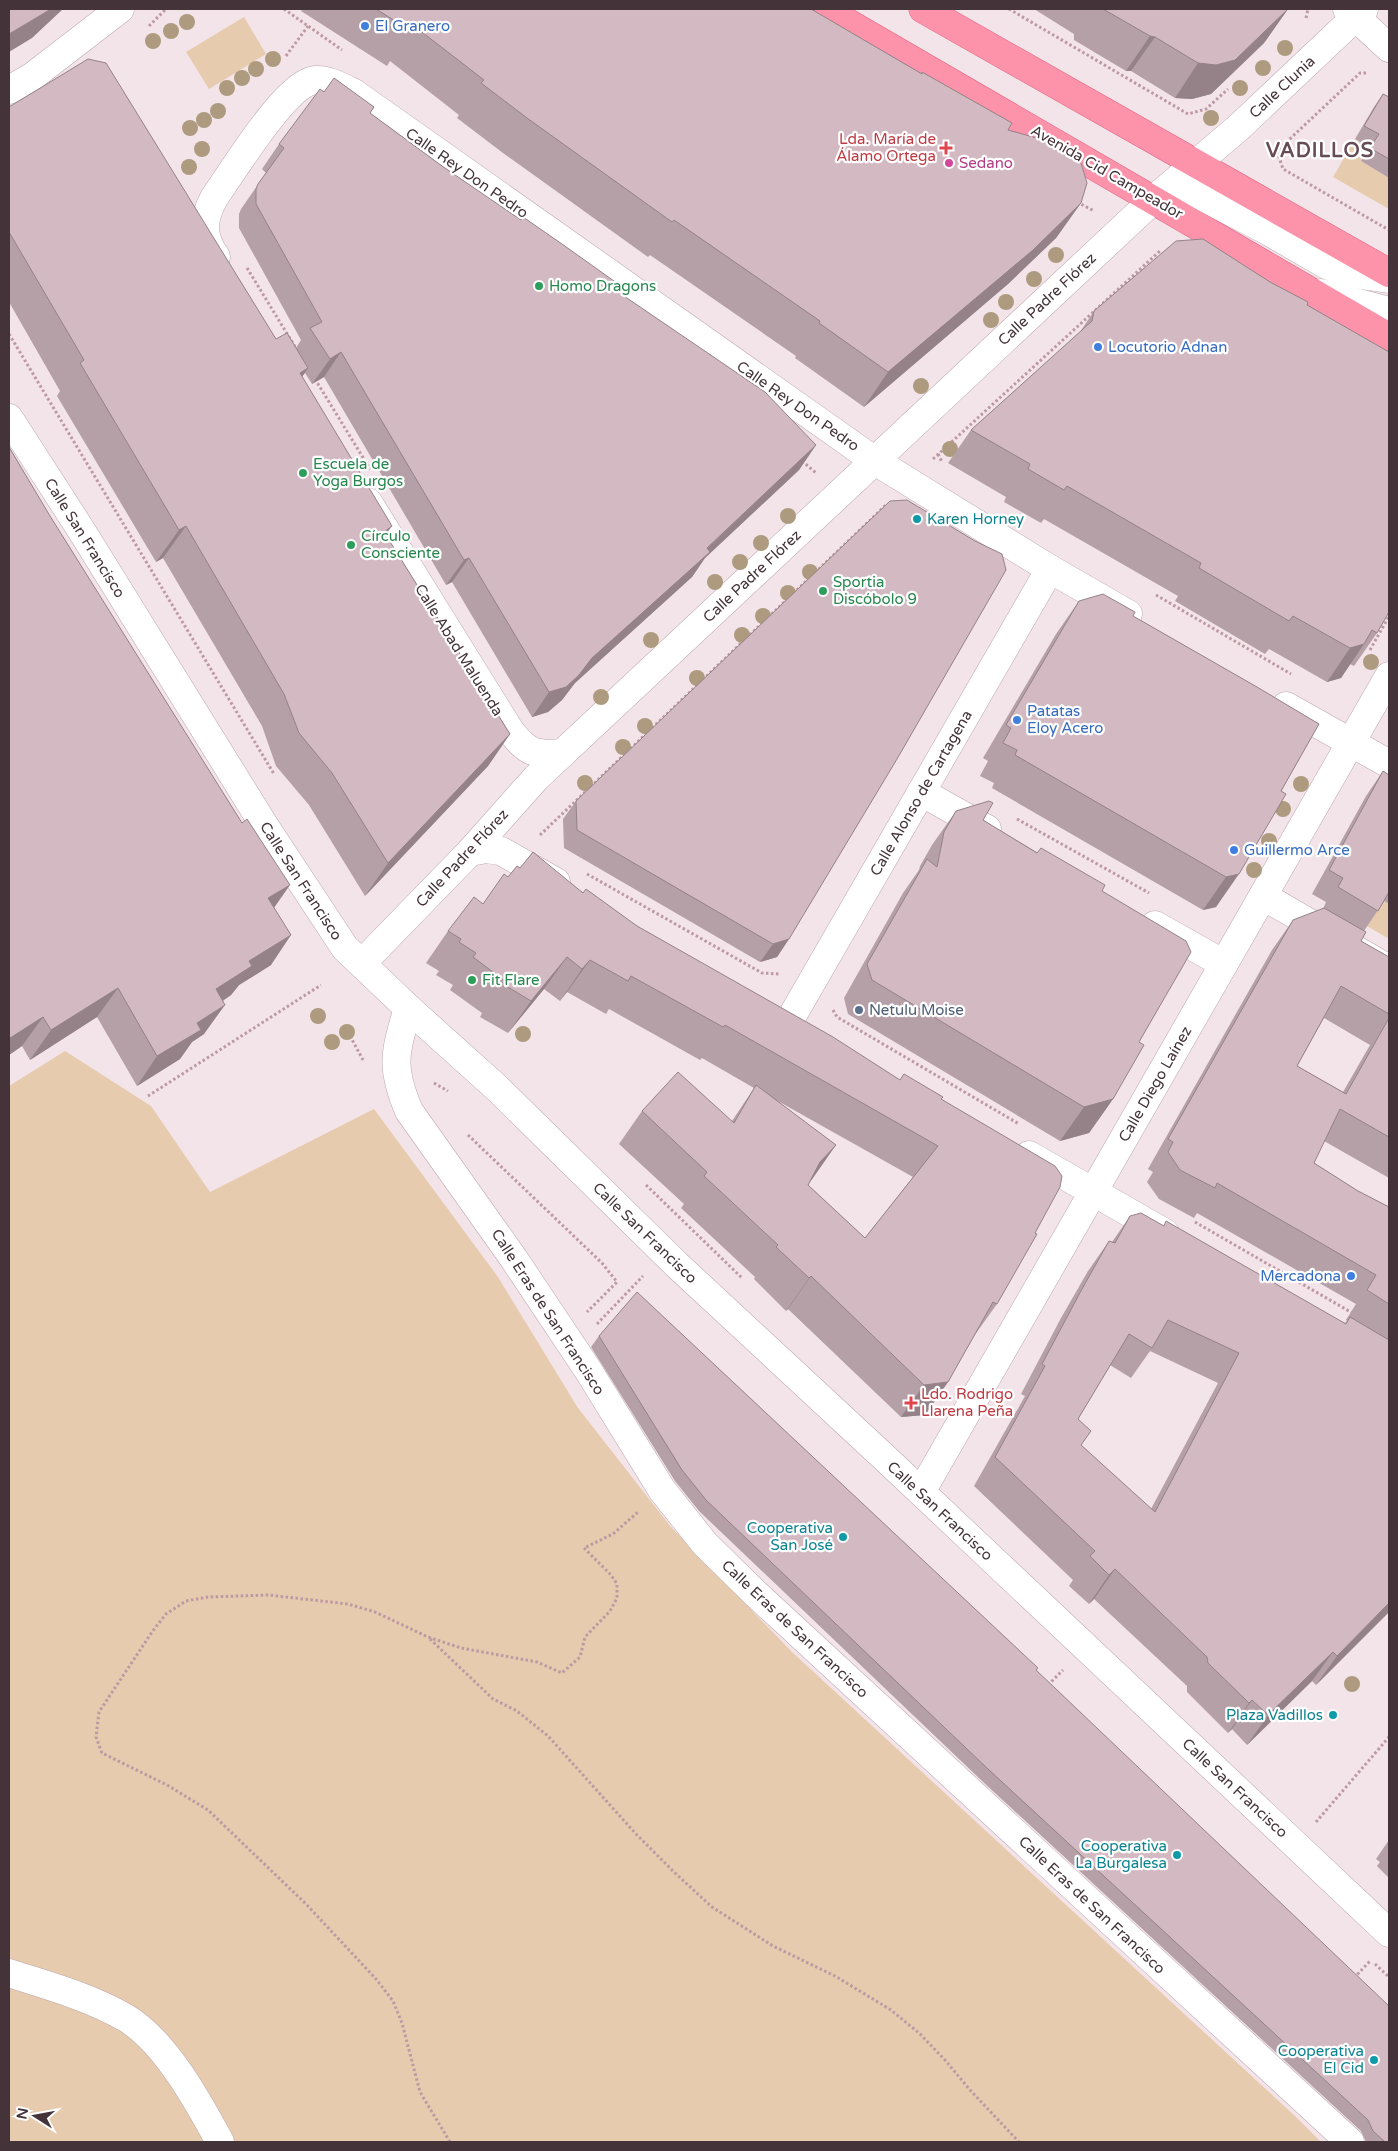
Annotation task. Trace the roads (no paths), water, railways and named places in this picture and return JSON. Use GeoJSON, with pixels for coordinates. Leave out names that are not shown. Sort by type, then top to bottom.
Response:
{"type":"FeatureCollection","features":[{"type":"Feature","properties":{"kind":"main road","name":"Avenida Cid Campeador"},"geometry":{"type":"LineString","coordinates":[[824,9],[1389,337]]}},
{"type":"Feature","properties":{"kind":"main road"},"geometry":{"type":"LineString","coordinates":[[923,9],[1389,273]]}},
{"type":"Feature","properties":{"kind":"street"},"geometry":{"type":"LineString","coordinates":[[9,90],[33,76],[120,9]]}},
{"type":"Feature","properties":{"kind":"street"},"geometry":{"type":"LineString","coordinates":[[1356,11],[1389,48]]}},
{"type":"Feature","properties":{"kind":"street","name":"Calle Clunia"},"geometry":{"type":"LineString","coordinates":[[1198,164],[1238,128],[1356,11]]}},
{"type":"Feature","properties":{"kind":"street","name":"Calle Rey Don Pedro"},"geometry":{"type":"LineString","coordinates":[[237,271],[211,250],[204,233],[206,214],[214,198],[283,101],[300,86],[313,80],[336,84],[354,93],[875,461],[1050,569],[1154,629]]}},
{"type":"Feature","properties":{"kind":"street","name":"Calle Padre Flórez"},"geometry":{"type":"LineString","coordinates":[[362,963],[470,852],[536,778],[1154,200],[1198,164]]}},
{"type":"Feature","properties":{"kind":"street","name":"Calle Padre Flórez"},"geometry":{"type":"LineString","coordinates":[[1154,200],[1185,190],[1203,197],[1266,230],[1327,265],[1346,273],[1389,279]]}},
{"type":"Feature","properties":{"kind":"street"},"geometry":{"type":"LineString","coordinates":[[1309,290],[1389,311]]}},
{"type":"Feature","properties":{"kind":"street","name":"Calle San Francisco"},"geometry":{"type":"LineString","coordinates":[[12,432],[345,948],[497,1088],[677,1265],[1389,1933]]}},
{"type":"Feature","properties":{"kind":"street","name":"Calle Abad Maluenda"},"geometry":{"type":"LineString","coordinates":[[362,474],[509,729],[520,744],[533,752],[547,754],[563,753]]}},
{"type":"Feature","properties":{"kind":"street","name":"Calle Alonso de Cartagena"},"geometry":{"type":"LineString","coordinates":[[791,1018],[1050,569]]}},
{"type":"Feature","properties":{"kind":"street","name":"Calle Diego Laínez"},"geometry":{"type":"LineString","coordinates":[[921,1492],[1389,676]]}},
{"type":"Feature","properties":{"kind":"street"},"geometry":{"type":"LineString","coordinates":[[1266,694],[1389,764]]}},
{"type":"Feature","properties":{"kind":"street"},"geometry":{"type":"LineString","coordinates":[[921,792],[1008,828]]}},
{"type":"Feature","properties":{"kind":"street"},"geometry":{"type":"LineString","coordinates":[[470,852],[486,849],[501,852],[580,883]]}},
{"type":"Feature","properties":{"kind":"street"},"geometry":{"type":"LineString","coordinates":[[1263,896],[1389,969]]}},
{"type":"Feature","properties":{"kind":"street"},"geometry":{"type":"LineString","coordinates":[[1134,913],[1224,964]]}},
{"type":"Feature","properties":{"kind":"street"},"geometry":{"type":"LineString","coordinates":[[766,1003],[817,1032]]}},
{"type":"Feature","properties":{"kind":"street","name":"Calle Eras de San Francisco"},"geometry":{"type":"LineString","coordinates":[[408,1008],[395,1060],[399,1085],[409,1111],[514,1258],[662,1490],[705,1544],[756,1594],[1350,2142]]}},
{"type":"Feature","properties":{"kind":"street"},"geometry":{"type":"LineString","coordinates":[[1017,1135],[1094,1192],[1188,1232]]}},
{"type":"Feature","properties":{"kind":"street"},"geometry":{"type":"LineString","coordinates":[[9,1974],[74,1994],[128,2019],[155,2043],[193,2094],[220,2142]]}},
{"type":"Feature","properties":{"kind":"place","name":"El Granero"},"geometry":{"type":"Point","coordinates":[365,26]}},
{"type":"Feature","properties":{"kind":"place","name":"Lda. María de Álamo Ortega"},"geometry":{"type":"Point","coordinates":[946,148]}},
{"type":"Feature","properties":{"kind":"place","name":"Sedano"},"geometry":{"type":"Point","coordinates":[949,163]}},
{"type":"Feature","properties":{"kind":"place","name":"Homo Dragons"},"geometry":{"type":"Point","coordinates":[539,286]}},
{"type":"Feature","properties":{"kind":"place","name":"Locutorio Adnan"},"geometry":{"type":"Point","coordinates":[1098,347]}},
{"type":"Feature","properties":{"kind":"place","name":"Escuela de Yoga Burgos"},"geometry":{"type":"Point","coordinates":[303,473]}},
{"type":"Feature","properties":{"kind":"place","name":"Karen Horney"},"geometry":{"type":"Point","coordinates":[917,519]}},
{"type":"Feature","properties":{"kind":"place","name":"Círculo Consciente"},"geometry":{"type":"Point","coordinates":[351,545]}},
{"type":"Feature","properties":{"kind":"place","name":"Sportia Discóbolo 9"},"geometry":{"type":"Point","coordinates":[823,591]}},
{"type":"Feature","properties":{"kind":"place","name":"Patatas Eloy Acero"},"geometry":{"type":"Point","coordinates":[1017,720]}},
{"type":"Feature","properties":{"kind":"place","name":"Guillermo Arce"},"geometry":{"type":"Point","coordinates":[1234,850]}},
{"type":"Feature","properties":{"kind":"place","name":"Fit Flare"},"geometry":{"type":"Point","coordinates":[472,980]}},
{"type":"Feature","properties":{"kind":"place","name":"Netulu Moise"},"geometry":{"type":"Point","coordinates":[859,1010]}},
{"type":"Feature","properties":{"kind":"place","name":"Mercadona"},"geometry":{"type":"Point","coordinates":[1351,1276]}},
{"type":"Feature","properties":{"kind":"place","name":"Ldo. Rodrigo Llarena Peña"},"geometry":{"type":"Point","coordinates":[911,1403]}},
{"type":"Feature","properties":{"kind":"place","name":"Cooperativa San José"},"geometry":{"type":"Point","coordinates":[843,1537]}},
{"type":"Feature","properties":{"kind":"place","name":"Plaza Vadillos"},"geometry":{"type":"Point","coordinates":[1333,1715]}},
{"type":"Feature","properties":{"kind":"place","name":"Cooperativa La Burgalesa"},"geometry":{"type":"Point","coordinates":[1177,1855]}},
{"type":"Feature","properties":{"kind":"place","name":"Cooperativa El Cid"},"geometry":{"type":"Point","coordinates":[1374,2060]}},
{"type":"Feature","properties":{"kind":"district","name":"VADILLOS"},"geometry":{"type":"Point","coordinates":[1320,151]}}]}
